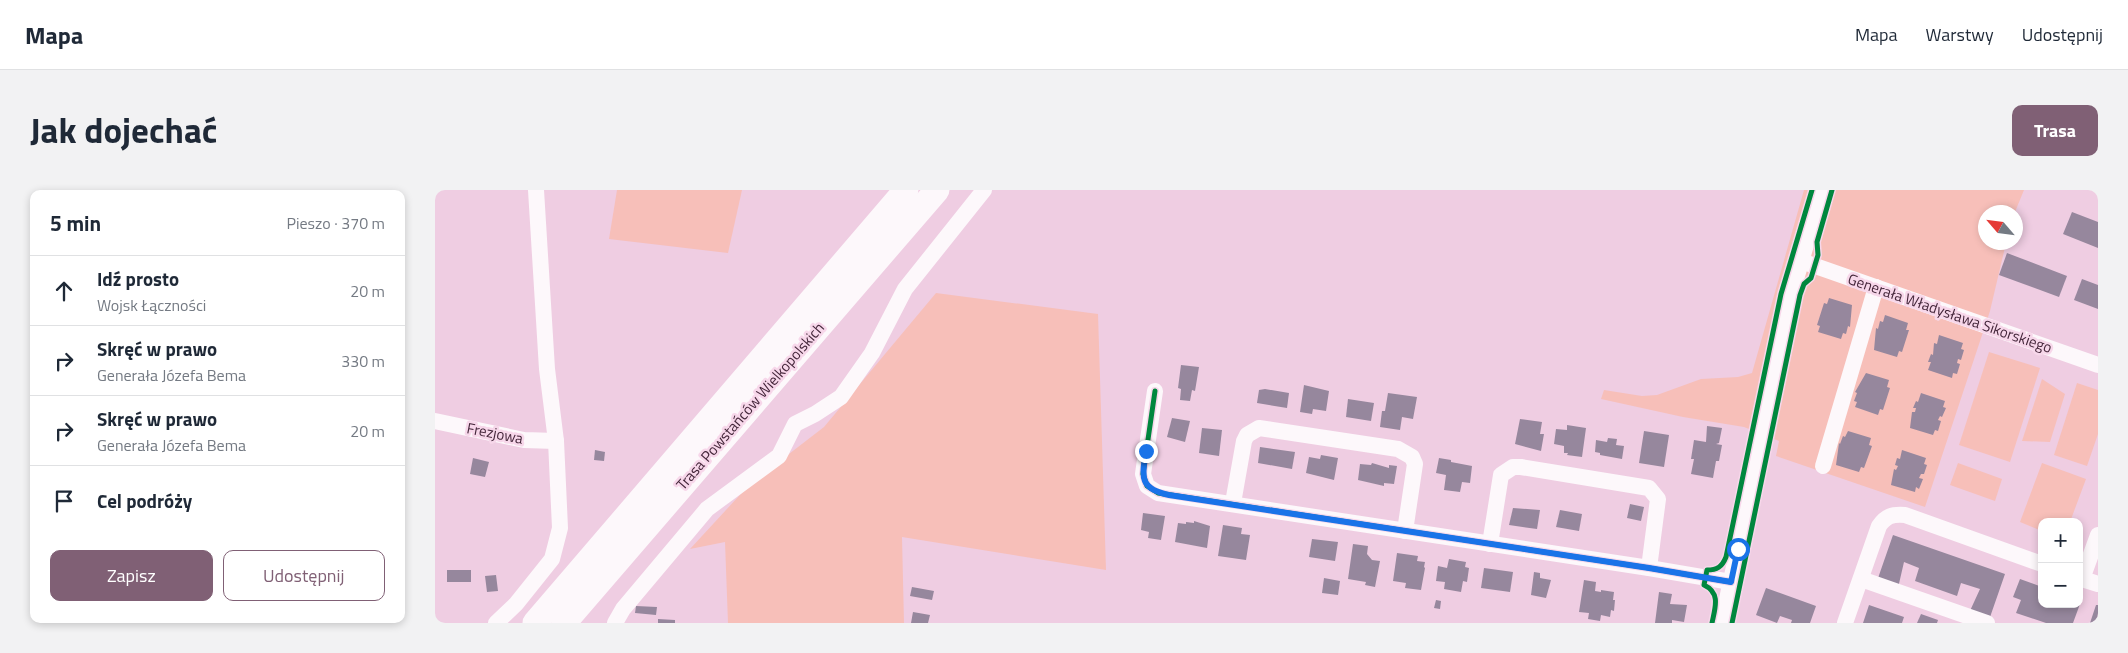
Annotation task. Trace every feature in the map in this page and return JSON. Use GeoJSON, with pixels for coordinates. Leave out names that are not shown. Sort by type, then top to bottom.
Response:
{"type":"FeatureCollection","features":[{"type":"Feature","properties":{"kind":"highway","name":"Trasa Powstańców Wielkopolskich"},"geometry":{"type":"LineString","coordinates":[[535,623],[905,190]]}},
{"type":"Feature","properties":{"kind":"highway","name":"Trasa Powstańców Wielkopolskich"},"geometry":{"type":"LineString","coordinates":[[565,623],[937,190]]}},
{"type":"Feature","properties":{"kind":"street"},"geometry":{"type":"LineString","coordinates":[[496,623],[515,604],[552,559],[560,528],[556,441],[547,369],[536,190]]}},
{"type":"Feature","properties":{"kind":"street"},"geometry":{"type":"LineString","coordinates":[[615,623],[623,609],[707,509],[779,456],[795,424],[841,397],[872,353],[905,289],[984,190]]}},
{"type":"Feature","properties":{"kind":"street"},"geometry":{"type":"LineString","coordinates":[[1723,623],[1792,293],[1822,190]]}},
{"type":"Feature","properties":{"kind":"street","name":"Generała Władysława Sikorskiego"},"geometry":{"type":"LineString","coordinates":[[1801,260],[2098,365]]}},
{"type":"Feature","properties":{"kind":"street"},"geometry":{"type":"LineString","coordinates":[[1823,466],[1877,287]]}},
{"type":"Feature","properties":{"kind":"street"},"geometry":{"type":"LineString","coordinates":[[1155,392],[1143,474],[1147,486],[1158,493],[1233,503],[1731,582]]}},
{"type":"Feature","properties":{"kind":"street","name":"Frezjowa"},"geometry":{"type":"LineString","coordinates":[[435,421],[524,440],[556,441]]}},
{"type":"Feature","properties":{"kind":"street"},"geometry":{"type":"LineString","coordinates":[[1233,503],[1244,441],[1247,435],[1259,428],[1398,449],[1412,457],[1415,464],[1405,531]]}},
{"type":"Feature","properties":{"kind":"street"},"geometry":{"type":"LineString","coordinates":[[1490,544],[1501,475],[1513,467],[1521,467],[1649,488],[1658,499],[1649,568]]}},
{"type":"Feature","properties":{"kind":"street"},"geometry":{"type":"LineString","coordinates":[[1845,623],[1879,526],[1885,518],[1894,514],[1905,515],[2039,563]]}},
{"type":"Feature","properties":{"kind":"street"},"geometry":{"type":"LineString","coordinates":[[2083,571],[2098,535]]}},
{"type":"Feature","properties":{"kind":"street"},"geometry":{"type":"LineString","coordinates":[[1861,579],[1987,623]]}},
{"type":"Feature","properties":{"kind":"street"},"geometry":{"type":"LineString","coordinates":[[2083,579],[2098,584]]}},
{"type":"Feature","properties":{"kind":"shaded area"},"geometry":{"type":"Polygon","coordinates":[[[617,190],[742,190],[728,253],[609,239],[617,190]]]}},
{"type":"Feature","properties":{"kind":"shaded area"},"geometry":{"type":"Polygon","coordinates":[[[1804,190],[2024,190],[2018,205],[1978,205],[1978,250],[2004,250],[1990,311],[1925,507],[1776,456],[1779,441],[1744,427],[1683,417],[1601,399],[1604,390],[1642,396],[1657,395],[1701,379],[1738,377],[1752,373],[1804,190]]]}},
{"type":"Feature","properties":{"kind":"shaded area"},"geometry":{"type":"Polygon","coordinates":[[[936,293],[1098,314],[1106,570],[902,537],[904,623],[728,623],[725,542],[690,549],[750,484],[824,427],[936,293]]]}},
{"type":"Feature","properties":{"kind":"shaded area"},"geometry":{"type":"Polygon","coordinates":[[[1989,352],[2040,368],[2010,462],[1959,445],[1989,352]]]}},
{"type":"Feature","properties":{"kind":"shaded area"},"geometry":{"type":"Polygon","coordinates":[[[2042,379],[2065,394],[2050,442],[2022,441],[2042,379]]]}},
{"type":"Feature","properties":{"kind":"shaded area"},"geometry":{"type":"Polygon","coordinates":[[[2077,383],[2098,390],[2098,434],[2087,466],[2054,455],[2077,383]]]}},
{"type":"Feature","properties":{"kind":"shaded area"},"geometry":{"type":"Polygon","coordinates":[[[1958,463],[2002,479],[1995,501],[1950,485],[1958,463]]]}},
{"type":"Feature","properties":{"kind":"shaded area"},"geometry":{"type":"Polygon","coordinates":[[[2042,463],[2086,479],[2071,518],[2038,518],[2038,529],[2020,522],[2042,463]]]}},
{"type":"Feature","properties":{"kind":"building"},"geometry":{"type":"Polygon","coordinates":[[[2072,212],[2098,222],[2098,248],[2063,234],[2072,212]]]}},
{"type":"Feature","properties":{"kind":"building"},"geometry":{"type":"Polygon","coordinates":[[[2007,253],[2067,276],[2059,297],[1999,275],[2007,253]]]}},
{"type":"Feature","properties":{"kind":"building"},"geometry":{"type":"Polygon","coordinates":[[[2082,279],[2098,285],[2098,309],[2074,300],[2082,279]]]}},
{"type":"Feature","properties":{"kind":"building"},"geometry":{"type":"Polygon","coordinates":[[[1829,298],[1852,305],[1850,327],[1848,326],[1846,334],[1843,333],[1841,339],[1818,332],[1820,326],[1817,325],[1824,303],[1827,304],[1829,298]]]}},
{"type":"Feature","properties":{"kind":"building"},"geometry":{"type":"Polygon","coordinates":[[[1885,315],[1908,323],[1906,330],[1909,330],[1902,352],[1899,351],[1897,357],[1874,350],[1876,328],[1878,329],[1880,321],[1883,322],[1885,315]]]}},
{"type":"Feature","properties":{"kind":"building"},"geometry":{"type":"Polygon","coordinates":[[[1939,335],[1963,343],[1961,349],[1964,350],[1961,360],[1958,359],[1957,363],[1960,364],[1957,374],[1953,373],[1952,378],[1928,370],[1931,362],[1928,362],[1931,354],[1933,355],[1934,343],[1937,344],[1939,335]]]}},
{"type":"Feature","properties":{"kind":"building"},"geometry":{"type":"Polygon","coordinates":[[[1181,365],[1199,367],[1195,391],[1192,390],[1190,401],[1180,400],[1181,389],[1178,388],[1181,365]]]}},
{"type":"Feature","properties":{"kind":"building"},"geometry":{"type":"Polygon","coordinates":[[[1866,373],[1889,380],[1887,387],[1890,388],[1883,410],[1880,409],[1878,415],[1855,407],[1857,402],[1854,401],[1857,393],[1855,392],[1866,373]]]}},
{"type":"Feature","properties":{"kind":"building"},"geometry":{"type":"Polygon","coordinates":[[[1304,385],[1329,391],[1326,411],[1313,409],[1312,414],[1300,412],[1304,385]]]}},
{"type":"Feature","properties":{"kind":"building"},"geometry":{"type":"Polygon","coordinates":[[[1265,389],[1289,393],[1287,408],[1257,403],[1259,390],[1265,389]]]}},
{"type":"Feature","properties":{"kind":"building"},"geometry":{"type":"Polygon","coordinates":[[[1388,393],[1417,397],[1413,419],[1402,417],[1400,430],[1380,427],[1382,411],[1385,411],[1388,393]]]}},
{"type":"Feature","properties":{"kind":"building"},"geometry":{"type":"Polygon","coordinates":[[[1921,393],[1945,401],[1943,407],[1946,408],[1942,417],[1940,416],[1938,420],[1941,421],[1938,431],[1935,430],[1933,435],[1910,428],[1912,412],[1915,412],[1916,408],[1913,408],[1916,401],[1918,402],[1921,393]]]}},
{"type":"Feature","properties":{"kind":"building"},"geometry":{"type":"Polygon","coordinates":[[[1348,399],[1374,403],[1371,421],[1346,417],[1348,399]]]}},
{"type":"Feature","properties":{"kind":"building"},"geometry":{"type":"Polygon","coordinates":[[[1172,418],[1190,421],[1185,442],[1167,437],[1172,418]]]}},
{"type":"Feature","properties":{"kind":"building"},"geometry":{"type":"Polygon","coordinates":[[[1520,419],[1542,422],[1540,434],[1544,434],[1541,451],[1515,444],[1520,419]]]}},
{"type":"Feature","properties":{"kind":"building"},"geometry":{"type":"Polygon","coordinates":[[[1567,425],[1586,428],[1582,457],[1567,455],[1568,453],[1564,453],[1564,446],[1554,444],[1556,429],[1567,430],[1567,425]]]}},
{"type":"Feature","properties":{"kind":"building"},"geometry":{"type":"Polygon","coordinates":[[[1707,426],[1722,428],[1719,443],[1716,444],[1722,445],[1719,461],[1716,461],[1713,478],[1691,474],[1694,459],[1691,459],[1694,440],[1706,442],[1707,426]]]}},
{"type":"Feature","properties":{"kind":"building"},"geometry":{"type":"Polygon","coordinates":[[[1202,428],[1222,430],[1219,456],[1199,453],[1202,428]]]}},
{"type":"Feature","properties":{"kind":"building"},"geometry":{"type":"Polygon","coordinates":[[[1644,431],[1669,435],[1664,467],[1639,463],[1644,431]]]}},
{"type":"Feature","properties":{"kind":"building"},"geometry":{"type":"Polygon","coordinates":[[[1848,431],[1871,438],[1869,445],[1872,446],[1864,468],[1861,467],[1859,472],[1836,465],[1839,443],[1848,431]]]}},
{"type":"Feature","properties":{"kind":"building"},"geometry":{"type":"Polygon","coordinates":[[[1608,438],[1617,439],[1616,445],[1624,446],[1622,459],[1600,455],[1600,453],[1595,452],[1596,440],[1607,442],[1608,438]]]}},
{"type":"Feature","properties":{"kind":"building"},"geometry":{"type":"Polygon","coordinates":[[[1260,447],[1295,452],[1292,469],[1258,463],[1260,447]]]}},
{"type":"Feature","properties":{"kind":"building"},"geometry":{"type":"Polygon","coordinates":[[[595,450],[605,452],[604,461],[594,460],[595,450]]]}},
{"type":"Feature","properties":{"kind":"building"},"geometry":{"type":"Polygon","coordinates":[[[1902,450],[1926,458],[1924,464],[1927,465],[1924,474],[1921,474],[1919,478],[1923,479],[1919,489],[1916,487],[1915,492],[1891,485],[1894,469],[1896,470],[1898,466],[1895,465],[1897,458],[1900,459],[1902,450]]]}},
{"type":"Feature","properties":{"kind":"building"},"geometry":{"type":"Polygon","coordinates":[[[1321,455],[1338,458],[1334,480],[1306,473],[1309,457],[1320,459],[1321,455]]]}},
{"type":"Feature","properties":{"kind":"building"},"geometry":{"type":"Polygon","coordinates":[[[473,458],[489,462],[485,477],[470,474],[473,458]]]}},
{"type":"Feature","properties":{"kind":"building"},"geometry":{"type":"Polygon","coordinates":[[[1439,458],[1472,466],[1470,483],[1462,482],[1460,492],[1444,490],[1446,475],[1436,473],[1439,458]]]}},
{"type":"Feature","properties":{"kind":"building"},"geometry":{"type":"Polygon","coordinates":[[[1372,463],[1389,468],[1389,465],[1397,466],[1394,484],[1384,483],[1384,486],[1358,480],[1360,464],[1371,465],[1372,463]]]}},
{"type":"Feature","properties":{"kind":"building"},"geometry":{"type":"Polygon","coordinates":[[[1630,504],[1644,507],[1641,521],[1627,518],[1630,504]]]}},
{"type":"Feature","properties":{"kind":"building"},"geometry":{"type":"Polygon","coordinates":[[[1513,508],[1540,510],[1537,529],[1509,525],[1513,508]]]}},
{"type":"Feature","properties":{"kind":"building"},"geometry":{"type":"Polygon","coordinates":[[[1560,510],[1582,514],[1579,531],[1556,527],[1560,510]]]}},
{"type":"Feature","properties":{"kind":"building"},"geometry":{"type":"Polygon","coordinates":[[[1143,513],[1165,516],[1161,540],[1148,538],[1149,532],[1141,530],[1143,513]]]}},
{"type":"Feature","properties":{"kind":"building"},"geometry":{"type":"Polygon","coordinates":[[[1194,521],[1210,526],[1207,548],[1175,542],[1178,523],[1194,523],[1194,521]]]}},
{"type":"Feature","properties":{"kind":"building"},"geometry":{"type":"Polygon","coordinates":[[[1223,525],[1242,528],[1241,534],[1250,535],[1246,560],[1218,556],[1223,525]]]}},
{"type":"Feature","properties":{"kind":"building"},"geometry":{"type":"Polygon","coordinates":[[[1893,535],[2005,574],[1989,620],[1969,613],[1980,589],[1961,583],[1957,596],[1915,581],[1919,568],[1904,562],[1898,588],[1877,581],[1893,535]]]}},
{"type":"Feature","properties":{"kind":"building"},"geometry":{"type":"Polygon","coordinates":[[[1312,539],[1338,542],[1335,561],[1309,557],[1312,539]]]}},
{"type":"Feature","properties":{"kind":"building"},"geometry":{"type":"Polygon","coordinates":[[[1353,544],[1368,546],[1367,554],[1372,560],[1380,561],[1375,587],[1365,585],[1366,582],[1348,579],[1353,544]]]}},
{"type":"Feature","properties":{"kind":"building"},"geometry":{"type":"Polygon","coordinates":[[[1397,553],[1418,556],[1417,561],[1425,562],[1421,590],[1405,588],[1406,583],[1393,581],[1397,553]]]}},
{"type":"Feature","properties":{"kind":"building"},"geometry":{"type":"Polygon","coordinates":[[[1449,559],[1466,562],[1465,567],[1469,568],[1467,582],[1463,581],[1461,592],[1444,589],[1445,582],[1436,581],[1438,566],[1447,568],[1449,559]]]}},
{"type":"Feature","properties":{"kind":"building"},"geometry":{"type":"Polygon","coordinates":[[[1484,568],[1513,572],[1510,592],[1481,588],[1484,568]]]}},
{"type":"Feature","properties":{"kind":"building"},"geometry":{"type":"Polygon","coordinates":[[[447,570],[471,570],[471,582],[447,582],[447,570]]]}},
{"type":"Feature","properties":{"kind":"building"},"geometry":{"type":"Polygon","coordinates":[[[1534,572],[1540,573],[1540,578],[1551,580],[1546,598],[1531,595],[1534,572]]]}},
{"type":"Feature","properties":{"kind":"building"},"geometry":{"type":"Polygon","coordinates":[[[496,575],[498,591],[487,592],[485,576],[496,575]]]}},
{"type":"Feature","properties":{"kind":"building"},"geometry":{"type":"Polygon","coordinates":[[[1324,578],[1340,581],[1338,595],[1322,593],[1324,578]]]}},
{"type":"Feature","properties":{"kind":"building"},"geometry":{"type":"Polygon","coordinates":[[[2020,579],[2038,586],[2038,608],[2079,608],[2073,623],[2046,623],[2016,613],[2021,600],[2013,597],[2020,579]]]}},
{"type":"Feature","properties":{"kind":"building"},"geometry":{"type":"Polygon","coordinates":[[[1584,580],[1596,582],[1595,591],[1614,592],[1614,611],[1611,610],[1610,617],[1601,615],[1600,621],[1588,619],[1589,613],[1579,612],[1584,580]]]}},
{"type":"Feature","properties":{"kind":"building"},"geometry":{"type":"Polygon","coordinates":[[[912,587],[934,591],[932,600],[910,596],[912,587]]]}},
{"type":"Feature","properties":{"kind":"building"},"geometry":{"type":"Polygon","coordinates":[[[1766,588],[1816,606],[1810,623],[1791,623],[1792,620],[1780,616],[1777,623],[1756,615],[1766,588]]]}},
{"type":"Feature","properties":{"kind":"building"},"geometry":{"type":"Polygon","coordinates":[[[1659,592],[1672,594],[1670,604],[1687,605],[1684,622],[1672,620],[1672,623],[1655,623],[1659,592]]]}},
{"type":"Feature","properties":{"kind":"building"},"geometry":{"type":"Polygon","coordinates":[[[1436,600],[1441,601],[1440,609],[1434,608],[1436,600]]]}},
{"type":"Feature","properties":{"kind":"building"},"geometry":{"type":"Polygon","coordinates":[[[1869,605],[1904,617],[1902,623],[1863,623],[1869,605]]]}},
{"type":"Feature","properties":{"kind":"building"},"geometry":{"type":"Polygon","coordinates":[[[2096,605],[2098,605],[2098,623],[2090,623],[2096,605]]]}},
{"type":"Feature","properties":{"kind":"building"},"geometry":{"type":"Polygon","coordinates":[[[636,606],[657,607],[656,615],[635,613],[636,606]]]}},
{"type":"Feature","properties":{"kind":"building"},"geometry":{"type":"Polygon","coordinates":[[[913,612],[930,615],[928,623],[911,623],[913,612]]]}},
{"type":"Feature","properties":{"kind":"building"},"geometry":{"type":"Polygon","coordinates":[[[1921,614],[1938,620],[1937,623],[1917,623],[1921,614]]]}},
{"type":"Feature","properties":{"kind":"building"},"geometry":{"type":"Polygon","coordinates":[[[658,619],[675,620],[675,623],[658,623],[658,619]]]}},
{"type":"Feature","properties":{"kind":"cycle path"},"geometry":{"type":"LineString","coordinates":[[1712,623],[1715,597],[1713,592],[1704,585],[1707,570],[1719,567],[1726,557],[1781,294],[1812,190]]}},
{"type":"Feature","properties":{"kind":"cycle path"},"geometry":{"type":"LineString","coordinates":[[1732,623],[1800,295],[1804,284],[1811,278],[1818,255],[1817,242],[1832,190]]}},
{"type":"Feature","properties":{"kind":"cycle path"},"geometry":{"type":"LineString","coordinates":[[1155,391],[1143,474],[1147,486],[1158,493],[1731,582]]}},
{"type":"Feature","properties":{"kind":"route"},"geometry":{"type":"LineString","coordinates":[[1146,451],[1143,474],[1147,486],[1158,493],[1169,495],[1233,503],[1731,582],[1738,549]]}}]}
